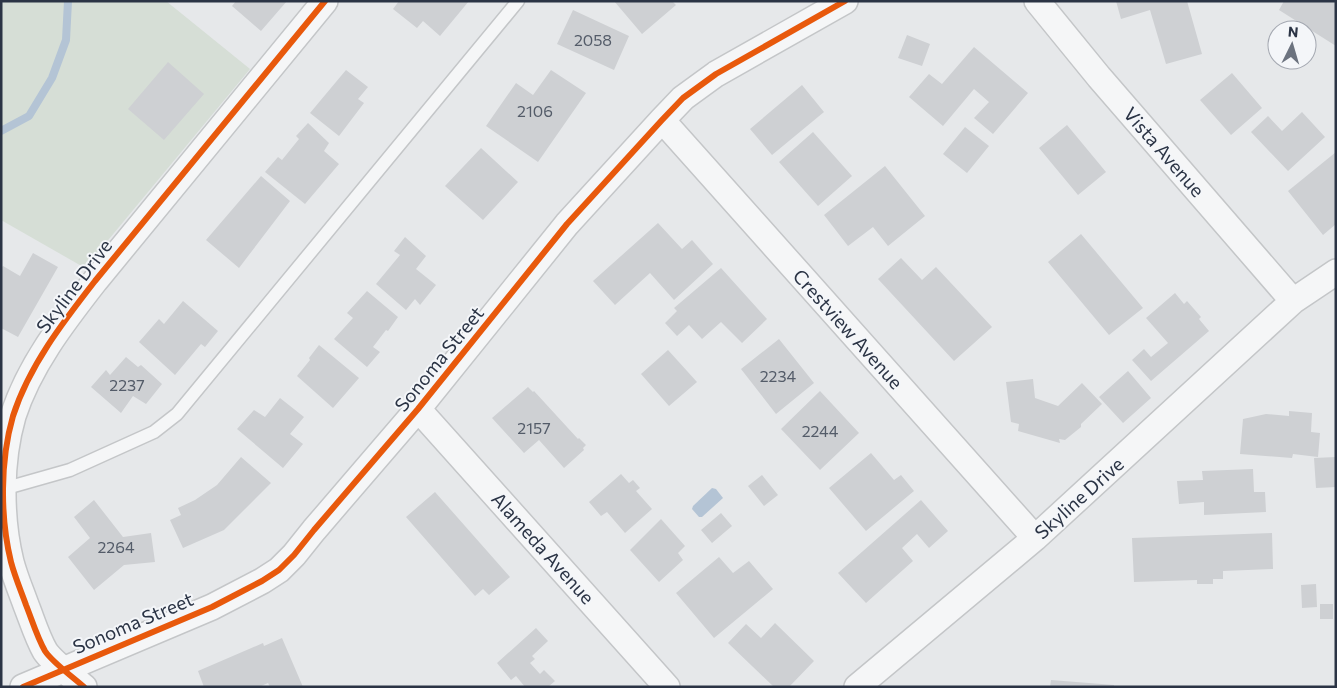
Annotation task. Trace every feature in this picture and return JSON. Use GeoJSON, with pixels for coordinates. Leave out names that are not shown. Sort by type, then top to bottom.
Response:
{"type":"FeatureCollection","features":[{"type":"Feature","properties":{"kind":"street","name":"Skyline Drive"},"geometry":{"type":"LineString","coordinates":[[84,687],[46,652],[33,623],[11,562],[4,526],[3,489],[5,450],[12,418],[28,380],[67,316],[325,1]]}},
{"type":"Feature","properties":{"kind":"street","name":"Sonoma Street"},"geometry":{"type":"LineString","coordinates":[[24,687],[64,668],[212,607],[279,570],[294,555],[325,516],[418,409],[567,224],[683,98],[716,74],[817,8],[845,1]]}},
{"type":"Feature","properties":{"kind":"street","name":"Vista Avenue"},"geometry":{"type":"LineString","coordinates":[[1037,1],[1099,77],[1294,301]]}},
{"type":"Feature","properties":{"kind":"street","name":"Crestview Avenue"},"geometry":{"type":"LineString","coordinates":[[662,120],[1035,538]]}},
{"type":"Feature","properties":{"kind":"street","name":"Skyline Drive"},"geometry":{"type":"LineString","coordinates":[[857,687],[1035,538],[1294,301],[1336,272]]}},
{"type":"Feature","properties":{"kind":"street","name":"Alameda Avenue"},"geometry":{"type":"LineString","coordinates":[[418,409],[667,687]]}},
{"type":"Feature","properties":{"kind":"lane"},"geometry":{"type":"LineString","coordinates":[[3,489],[70,470],[154,432],[177,414],[518,1]]}},
{"type":"Feature","properties":{"kind":"shaded area"},"geometry":{"type":"Polygon","coordinates":[[[4,1],[166,1],[250,69],[85,268],[1,220],[1,4],[4,1]]]}},
{"type":"Feature","properties":{"kind":"water"},"geometry":{"type":"Polygon","coordinates":[[[712,488],[716,489],[723,498],[702,517],[699,517],[692,509],[693,506],[712,488]]]}},
{"type":"Feature","properties":{"kind":"building"},"geometry":{"type":"Polygon","coordinates":[[[236,1],[287,1],[261,31],[232,6],[236,1]]]}},
{"type":"Feature","properties":{"kind":"building"},"geometry":{"type":"Polygon","coordinates":[[[399,1],[469,1],[440,36],[423,21],[417,28],[393,9],[399,1]]]}},
{"type":"Feature","properties":{"kind":"building"},"geometry":{"type":"Polygon","coordinates":[[[614,1],[672,1],[676,5],[642,34],[614,1]]]}},
{"type":"Feature","properties":{"kind":"building"},"geometry":{"type":"Polygon","coordinates":[[[1116,1],[1187,1],[1202,54],[1166,64],[1150,10],[1121,19],[1116,1]]]}},
{"type":"Feature","properties":{"kind":"building"},"geometry":{"type":"Polygon","coordinates":[[[1284,1],[1333,1],[1336,3],[1336,46],[1317,34],[1317,20],[1295,20],[1279,10],[1284,1]]]}},
{"type":"Feature","properties":{"kind":"building"},"geometry":{"type":"Polygon","coordinates":[[[573,10],[629,36],[614,70],[557,44],[573,10]]]}},
{"type":"Feature","properties":{"kind":"building"},"geometry":{"type":"Polygon","coordinates":[[[907,35],[930,44],[922,66],[898,58],[907,35]]]}},
{"type":"Feature","properties":{"kind":"building"},"geometry":{"type":"Polygon","coordinates":[[[974,47],[1028,93],[993,134],[974,118],[989,102],[974,89],[943,126],[909,97],[929,74],[942,84],[974,47]]]}},
{"type":"Feature","properties":{"kind":"building"},"geometry":{"type":"Polygon","coordinates":[[[168,62],[204,94],[164,140],[128,109],[168,62]]]}},
{"type":"Feature","properties":{"kind":"building"},"geometry":{"type":"Polygon","coordinates":[[[346,70],[368,87],[358,99],[364,103],[339,136],[310,113],[346,70]]]}},
{"type":"Feature","properties":{"kind":"building"},"geometry":{"type":"Polygon","coordinates":[[[551,70],[586,93],[538,162],[486,126],[516,83],[533,95],[551,70]]]}},
{"type":"Feature","properties":{"kind":"building"},"geometry":{"type":"Polygon","coordinates":[[[1232,73],[1262,108],[1231,135],[1200,100],[1232,73]]]}},
{"type":"Feature","properties":{"kind":"building"},"geometry":{"type":"Polygon","coordinates":[[[802,85],[824,112],[772,155],[750,129],[802,85]]]}},
{"type":"Feature","properties":{"kind":"building"},"geometry":{"type":"Polygon","coordinates":[[[1302,112],[1325,137],[1288,171],[1251,132],[1268,116],[1282,131],[1302,112]]]}},
{"type":"Feature","properties":{"kind":"building"},"geometry":{"type":"Polygon","coordinates":[[[308,123],[329,143],[324,151],[339,164],[305,204],[265,172],[278,157],[282,160],[299,139],[296,136],[308,123]]]}},
{"type":"Feature","properties":{"kind":"building"},"geometry":{"type":"Polygon","coordinates":[[[1067,125],[1106,172],[1078,195],[1039,148],[1067,125]]]}},
{"type":"Feature","properties":{"kind":"building"},"geometry":{"type":"Polygon","coordinates":[[[965,127],[989,146],[967,173],[943,154],[965,127]]]}},
{"type":"Feature","properties":{"kind":"building"},"geometry":{"type":"Polygon","coordinates":[[[813,132],[852,176],[818,206],[779,162],[813,132]]]}},
{"type":"Feature","properties":{"kind":"building"},"geometry":{"type":"Polygon","coordinates":[[[481,148],[518,182],[483,220],[445,186],[481,148]]]}},
{"type":"Feature","properties":{"kind":"building"},"geometry":{"type":"Polygon","coordinates":[[[1336,152],[1336,224],[1323,235],[1288,191],[1336,152]]]}},
{"type":"Feature","properties":{"kind":"building"},"geometry":{"type":"Polygon","coordinates":[[[885,166],[925,216],[888,246],[873,227],[848,246],[824,215],[885,166]]]}},
{"type":"Feature","properties":{"kind":"building"},"geometry":{"type":"Polygon","coordinates":[[[261,176],[290,201],[239,268],[206,240],[261,176]]]}},
{"type":"Feature","properties":{"kind":"building"},"geometry":{"type":"Polygon","coordinates":[[[658,223],[682,249],[692,240],[713,264],[674,300],[650,273],[615,305],[593,281],[658,223]]]}},
{"type":"Feature","properties":{"kind":"building"},"geometry":{"type":"Polygon","coordinates":[[[1081,234],[1143,308],[1109,335],[1048,262],[1081,234]]]}},
{"type":"Feature","properties":{"kind":"building"},"geometry":{"type":"Polygon","coordinates":[[[405,237],[426,256],[416,269],[436,285],[420,305],[415,299],[406,310],[376,284],[400,255],[394,251],[405,237]]]}},
{"type":"Feature","properties":{"kind":"building"},"geometry":{"type":"Polygon","coordinates":[[[33,253],[58,267],[18,337],[1,328],[1,268],[3,266],[20,276],[33,253]]]}},
{"type":"Feature","properties":{"kind":"building"},"geometry":{"type":"Polygon","coordinates":[[[901,258],[922,280],[936,267],[992,327],[954,361],[878,279],[901,258]]]}},
{"type":"Feature","properties":{"kind":"building"},"geometry":{"type":"Polygon","coordinates":[[[721,268],[767,319],[742,343],[721,322],[702,339],[689,325],[677,336],[665,323],[677,311],[674,308],[721,268]]]}},
{"type":"Feature","properties":{"kind":"building"},"geometry":{"type":"Polygon","coordinates":[[[367,291],[398,317],[373,347],[380,352],[367,367],[334,339],[353,318],[347,313],[367,291]]]}},
{"type":"Feature","properties":{"kind":"building"},"geometry":{"type":"Polygon","coordinates":[[[1175,293],[1184,304],[1187,301],[1201,317],[1199,319],[1209,331],[1151,381],[1132,360],[1144,349],[1151,357],[1168,343],[1146,318],[1175,293]]]}},
{"type":"Feature","properties":{"kind":"building"},"geometry":{"type":"Polygon","coordinates":[[[183,301],[218,331],[205,347],[201,344],[175,375],[139,342],[159,319],[164,324],[183,301]]]}},
{"type":"Feature","properties":{"kind":"building"},"geometry":{"type":"Polygon","coordinates":[[[779,339],[814,383],[776,414],[741,369],[779,339]]]}},
{"type":"Feature","properties":{"kind":"building"},"geometry":{"type":"Polygon","coordinates":[[[319,345],[359,378],[333,408],[297,376],[319,345]]]}},
{"type":"Feature","properties":{"kind":"building"},"geometry":{"type":"Polygon","coordinates":[[[668,350],[697,382],[669,406],[641,374],[668,350]]]}},
{"type":"Feature","properties":{"kind":"building"},"geometry":{"type":"Polygon","coordinates":[[[126,357],[138,367],[141,365],[162,384],[146,404],[133,396],[121,413],[91,387],[106,370],[110,375],[126,357]]]}},
{"type":"Feature","properties":{"kind":"building"},"geometry":{"type":"Polygon","coordinates":[[[1128,371],[1151,398],[1123,423],[1099,397],[1128,371]]]}},
{"type":"Feature","properties":{"kind":"building"},"geometry":{"type":"Polygon","coordinates":[[[1033,379],[1035,398],[1058,406],[1082,383],[1102,404],[1081,424],[1081,427],[1065,440],[1059,439],[1060,443],[1018,431],[1019,424],[1011,422],[1006,382],[1033,379]]]}},
{"type":"Feature","properties":{"kind":"building"},"geometry":{"type":"Polygon","coordinates":[[[528,387],[586,445],[583,448],[584,450],[564,468],[539,440],[524,453],[492,418],[528,387]]]}},
{"type":"Feature","properties":{"kind":"building"},"geometry":{"type":"Polygon","coordinates":[[[820,391],[859,433],[820,470],[781,429],[820,391]]]}},
{"type":"Feature","properties":{"kind":"building"},"geometry":{"type":"Polygon","coordinates":[[[280,398],[304,417],[290,434],[303,444],[283,468],[237,429],[254,410],[265,417],[280,398]]]}},
{"type":"Feature","properties":{"kind":"building"},"geometry":{"type":"Polygon","coordinates":[[[1289,411],[1312,413],[1311,432],[1320,433],[1318,457],[1293,454],[1292,458],[1240,454],[1243,419],[1266,414],[1289,416],[1289,411]]]}},
{"type":"Feature","properties":{"kind":"building"},"geometry":{"type":"Polygon","coordinates":[[[871,453],[894,480],[901,475],[914,491],[866,531],[829,488],[871,453]]]}},
{"type":"Feature","properties":{"kind":"building"},"geometry":{"type":"Polygon","coordinates":[[[241,457],[271,483],[224,530],[183,548],[170,520],[181,515],[178,508],[195,500],[217,485],[241,457]]]}},
{"type":"Feature","properties":{"kind":"building"},"geometry":{"type":"Polygon","coordinates":[[[1336,457],[1336,487],[1316,488],[1314,458],[1336,457]]]}},
{"type":"Feature","properties":{"kind":"building"},"geometry":{"type":"Polygon","coordinates":[[[1253,469],[1254,492],[1265,492],[1266,512],[1204,515],[1204,502],[1179,504],[1177,481],[1203,480],[1202,471],[1253,469]]]}},
{"type":"Feature","properties":{"kind":"building"},"geometry":{"type":"Polygon","coordinates":[[[621,474],[629,483],[633,480],[640,488],[636,491],[652,509],[625,533],[607,512],[601,516],[589,502],[621,474]]]}},
{"type":"Feature","properties":{"kind":"building"},"geometry":{"type":"Polygon","coordinates":[[[762,475],[778,495],[764,506],[748,486],[762,475]]]}},
{"type":"Feature","properties":{"kind":"building"},"geometry":{"type":"Polygon","coordinates":[[[435,492],[510,577],[489,595],[483,589],[475,596],[406,517],[435,492]]]}},
{"type":"Feature","properties":{"kind":"building"},"geometry":{"type":"Polygon","coordinates":[[[94,500],[123,537],[151,533],[155,562],[124,565],[94,590],[68,557],[90,538],[74,517],[94,500]]]}},
{"type":"Feature","properties":{"kind":"building"},"geometry":{"type":"Polygon","coordinates":[[[921,500],[948,531],[929,548],[917,534],[902,548],[913,561],[866,603],[838,573],[921,500]]]}},
{"type":"Feature","properties":{"kind":"building"},"geometry":{"type":"Polygon","coordinates":[[[721,513],[732,526],[712,543],[701,530],[721,513]]]}},
{"type":"Feature","properties":{"kind":"building"},"geometry":{"type":"Polygon","coordinates":[[[661,519],[685,546],[678,553],[683,560],[659,582],[630,550],[661,519]]]}},
{"type":"Feature","properties":{"kind":"building"},"geometry":{"type":"Polygon","coordinates":[[[1272,533],[1273,569],[1223,571],[1223,579],[1213,579],[1213,584],[1197,584],[1197,580],[1134,582],[1132,538],[1272,533]]]}},
{"type":"Feature","properties":{"kind":"building"},"geometry":{"type":"Polygon","coordinates":[[[719,557],[733,573],[749,561],[773,589],[714,638],[676,593],[719,557]]]}},
{"type":"Feature","properties":{"kind":"building"},"geometry":{"type":"Polygon","coordinates":[[[1316,584],[1317,607],[1302,608],[1301,585],[1316,584]]]}},
{"type":"Feature","properties":{"kind":"building"},"geometry":{"type":"Polygon","coordinates":[[[1320,604],[1333,604],[1333,619],[1320,619],[1320,604]]]}},
{"type":"Feature","properties":{"kind":"building"},"geometry":{"type":"Polygon","coordinates":[[[775,623],[814,661],[789,687],[774,687],[728,643],[746,624],[761,638],[775,623]]]}},
{"type":"Feature","properties":{"kind":"building"},"geometry":{"type":"Polygon","coordinates":[[[536,628],[548,641],[532,656],[535,659],[530,663],[540,674],[544,670],[555,681],[548,687],[525,687],[516,676],[511,680],[497,663],[536,628]]]}},
{"type":"Feature","properties":{"kind":"building"},"geometry":{"type":"Polygon","coordinates":[[[282,638],[303,687],[270,687],[268,683],[259,687],[204,687],[198,671],[263,643],[264,646],[282,638]]]}},
{"type":"Feature","properties":{"kind":"building"},"geometry":{"type":"Polygon","coordinates":[[[1051,680],[1114,685],[1114,687],[1050,687],[1051,680]]]}},
{"type":"Feature","properties":{"kind":"waterway"},"geometry":{"type":"LineString","coordinates":[[1,131],[29,116],[52,78],[66,40],[68,1]]}},
{"type":"Feature","properties":{"kind":"cycle path"},"geometry":{"type":"LineString","coordinates":[[84,687],[45,651],[11,562],[5,527],[3,489],[6,451],[13,416],[28,380],[38,362],[71,312],[325,1]]}},
{"type":"Feature","properties":{"kind":"cycle path"},"geometry":{"type":"LineString","coordinates":[[23,687],[212,607],[279,570],[294,555],[418,409],[567,224],[683,98],[716,74],[845,1]]}}]}
